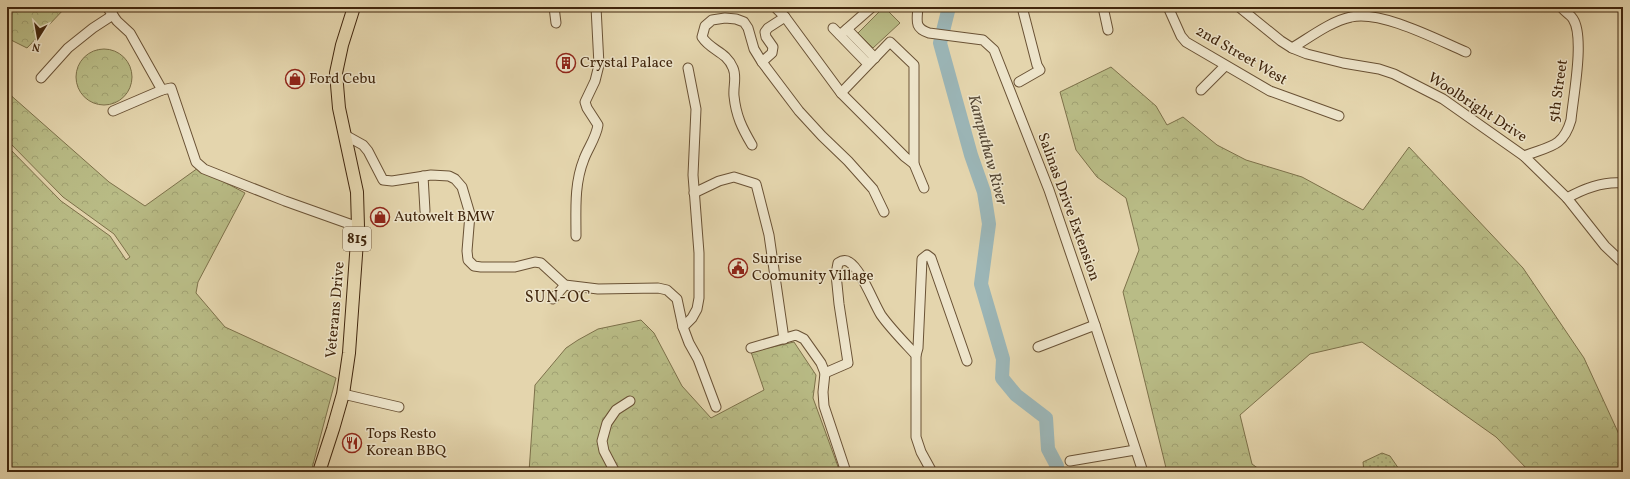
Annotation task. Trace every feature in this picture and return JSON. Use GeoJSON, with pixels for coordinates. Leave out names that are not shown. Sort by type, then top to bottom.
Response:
{"type":"FeatureCollection","features":[{"type":"Feature","properties":{"kind":"main road","name":"Veterans Drive"},"geometry":{"type":"LineString","coordinates":[[318,472],[334,429],[343,394],[349,353],[358,227],[358,192],[338,108],[336,73],[342,45],[354,7]]}},
{"type":"Feature","properties":{"kind":"street"},"geometry":{"type":"LineString","coordinates":[[107,7],[117,21],[130,33],[162,90]]}},
{"type":"Feature","properties":{"kind":"street"},"geometry":{"type":"LineString","coordinates":[[554,7],[556,23]]}},
{"type":"Feature","properties":{"kind":"street"},"geometry":{"type":"LineString","coordinates":[[576,236],[576,192],[584,160],[597,133],[598,125],[587,108],[585,102],[595,81],[599,65],[596,7]]}},
{"type":"Feature","properties":{"kind":"street"},"geometry":{"type":"LineString","coordinates":[[775,7],[785,16],[841,93],[905,157],[914,164]]}},
{"type":"Feature","properties":{"kind":"street"},"geometry":{"type":"LineString","coordinates":[[843,32],[872,7]]}},
{"type":"Feature","properties":{"kind":"street","name":"Salinas Drive Extension"},"geometry":{"type":"LineString","coordinates":[[918,7],[917,24],[921,30],[929,33],[983,40],[994,50],[1049,190],[1143,472]]}},
{"type":"Feature","properties":{"kind":"street"},"geometry":{"type":"LineString","coordinates":[[1019,82],[1040,70],[1037,65],[1022,7]]}},
{"type":"Feature","properties":{"kind":"street"},"geometry":{"type":"LineString","coordinates":[[1103,7],[1108,30]]}},
{"type":"Feature","properties":{"kind":"street"},"geometry":{"type":"LineString","coordinates":[[1169,8],[1179,7]]}},
{"type":"Feature","properties":{"kind":"street","name":"Woolbright Drive"},"geometry":{"type":"LineString","coordinates":[[1239,7],[1292,48],[1307,54],[1343,63],[1378,69],[1394,74],[1443,99],[1524,156],[1567,198],[1606,246],[1623,263]]}},
{"type":"Feature","properties":{"kind":"street","name":"2nd Street West"},"geometry":{"type":"LineString","coordinates":[[1169,8],[1181,36],[1186,42],[1270,91],[1339,116]]}},
{"type":"Feature","properties":{"kind":"street","name":"5th Street"},"geometry":{"type":"LineString","coordinates":[[1524,156],[1558,143],[1563,139],[1568,131],[1571,120],[1578,51],[1578,35],[1574,20],[1562,8]]}},
{"type":"Feature","properties":{"kind":"street"},"geometry":{"type":"LineString","coordinates":[[41,78],[68,48],[93,28],[113,15]]}},
{"type":"Feature","properties":{"kind":"street"},"geometry":{"type":"LineString","coordinates":[[762,62],[772,53],[773,47],[766,37],[768,28],[785,16]]}},
{"type":"Feature","properties":{"kind":"street"},"geometry":{"type":"LineString","coordinates":[[1292,48],[1340,20],[1352,16],[1374,17],[1404,25],[1466,52]]}},
{"type":"Feature","properties":{"kind":"street"},"geometry":{"type":"LineString","coordinates":[[752,145],[738,120],[734,95],[735,73],[732,66],[720,51],[710,46],[702,37],[705,26],[712,20],[725,18],[736,19],[744,22],[748,28],[754,49],[762,62],[799,111],[873,189],[884,212]]}},
{"type":"Feature","properties":{"kind":"street"},"geometry":{"type":"LineString","coordinates":[[833,28],[843,32],[875,58]]}},
{"type":"Feature","properties":{"kind":"street"},"geometry":{"type":"LineString","coordinates":[[843,32],[868,64]]}},
{"type":"Feature","properties":{"kind":"street"},"geometry":{"type":"LineString","coordinates":[[841,93],[890,42],[914,65],[914,164],[924,188]]}},
{"type":"Feature","properties":{"kind":"street"},"geometry":{"type":"LineString","coordinates":[[1201,90],[1225,66]]}},
{"type":"Feature","properties":{"kind":"street"},"geometry":{"type":"LineString","coordinates":[[683,326],[692,318],[697,309],[700,298],[699,253],[694,193],[696,109],[688,68]]}},
{"type":"Feature","properties":{"kind":"street"},"geometry":{"type":"LineString","coordinates":[[113,111],[162,90],[171,88],[196,162],[204,169],[285,201],[358,227]]}},
{"type":"Feature","properties":{"kind":"street"},"geometry":{"type":"LineString","coordinates":[[345,135],[363,145],[368,151],[383,180],[392,181],[423,176],[452,177],[462,187],[470,214],[467,251],[468,260],[474,266],[515,267],[535,262],[541,263],[565,285],[598,289],[658,288],[668,290],[677,299],[683,326],[689,343],[698,358],[716,407]]}},
{"type":"Feature","properties":{"kind":"street"},"geometry":{"type":"LineString","coordinates":[[423,176],[426,211]]}},
{"type":"Feature","properties":{"kind":"street"},"geometry":{"type":"LineString","coordinates":[[694,193],[719,180],[734,177],[756,184],[769,235],[784,339]]}},
{"type":"Feature","properties":{"kind":"street"},"geometry":{"type":"LineString","coordinates":[[1567,198],[1578,192],[1607,184],[1623,183]]}},
{"type":"Feature","properties":{"kind":"street"},"geometry":{"type":"LineString","coordinates":[[932,472],[921,452],[916,437],[916,355],[918,348],[922,259],[924,256],[928,255],[931,258],[967,361]]}},
{"type":"Feature","properties":{"kind":"street"},"geometry":{"type":"LineString","coordinates":[[825,372],[848,363],[836,274],[838,263],[841,261],[850,262],[860,274],[882,315],[916,355]]}},
{"type":"Feature","properties":{"kind":"street"},"geometry":{"type":"LineString","coordinates":[[553,299],[565,285]]}},
{"type":"Feature","properties":{"kind":"street"},"geometry":{"type":"LineString","coordinates":[[1038,347],[1095,325]]}},
{"type":"Feature","properties":{"kind":"street"},"geometry":{"type":"LineString","coordinates":[[751,348],[796,335],[804,338],[821,363],[825,372],[823,392],[824,406],[846,472]]}},
{"type":"Feature","properties":{"kind":"street"},"geometry":{"type":"LineString","coordinates":[[343,394],[399,407]]}},
{"type":"Feature","properties":{"kind":"street"},"geometry":{"type":"LineString","coordinates":[[615,472],[604,451],[602,440],[607,423],[616,410],[630,401]]}},
{"type":"Feature","properties":{"kind":"street"},"geometry":{"type":"LineString","coordinates":[[1070,461],[1135,450]]}},
{"type":"Feature","properties":{"kind":"green space"},"geometry":{"type":"Polygon","coordinates":[[[7,7],[66,7],[27,48],[7,38],[7,7]]]}},
{"type":"Feature","properties":{"kind":"green space"},"geometry":{"type":"Polygon","coordinates":[[[884,7],[900,23],[873,48],[858,33],[884,7]]]}},
{"type":"Feature","properties":{"kind":"green space"},"geometry":{"type":"Polygon","coordinates":[[[99,49],[109,49],[124,57],[130,66],[132,77],[130,88],[124,97],[109,105],[99,105],[88,100],[81,93],[76,82],[76,72],[81,61],[88,54],[99,49]]]}},
{"type":"Feature","properties":{"kind":"green space"},"geometry":{"type":"Polygon","coordinates":[[[1111,67],[1156,106],[1167,125],[1183,117],[1217,145],[1246,160],[1302,177],[1363,210],[1409,147],[1523,268],[1584,358],[1623,443],[1623,472],[1530,472],[1496,437],[1362,342],[1310,354],[1240,415],[1252,464],[1263,472],[1167,472],[1123,292],[1139,250],[1126,198],[1097,177],[1076,150],[1060,92],[1111,67]]]}},
{"type":"Feature","properties":{"kind":"green space"},"geometry":{"type":"Polygon","coordinates":[[[7,92],[109,182],[145,206],[198,168],[245,193],[198,282],[196,293],[225,327],[336,378],[311,472],[7,472],[7,146],[61,201],[110,236],[126,260],[130,257],[114,234],[63,197],[7,140],[7,92]]]}},
{"type":"Feature","properties":{"kind":"green space"},"geometry":{"type":"Polygon","coordinates":[[[641,320],[654,333],[682,386],[711,418],[764,390],[751,352],[794,342],[816,375],[813,398],[840,472],[529,472],[535,385],[566,348],[578,340],[598,329],[641,320]]]}},
{"type":"Feature","properties":{"kind":"green space"},"geometry":{"type":"Polygon","coordinates":[[[1382,453],[1390,456],[1401,472],[1364,472],[1363,462],[1382,453]]]}},
{"type":"Feature","properties":{"kind":"waterway","name":"Kamputhaw River"},"geometry":{"type":"LineString","coordinates":[[949,7],[940,43],[971,155],[984,192],[989,224],[981,284],[1003,359],[1002,378],[1016,395],[1046,418],[1048,449],[1057,466],[1055,472]]}},
{"type":"Feature","properties":{"kind":"place","name":"Crystal Palace"},"geometry":{"type":"Point","coordinates":[566,63]}},
{"type":"Feature","properties":{"kind":"place","name":"Ford Cebu"},"geometry":{"type":"Point","coordinates":[295,79]}},
{"type":"Feature","properties":{"kind":"place","name":"Autowelt BMW"},"geometry":{"type":"Point","coordinates":[380,217]}},
{"type":"Feature","properties":{"kind":"place","name":"Sunrise Coomunity Village"},"geometry":{"type":"Point","coordinates":[738,268]}},
{"type":"Feature","properties":{"kind":"place","name":"Tops Resto Korean BBQ"},"geometry":{"type":"Point","coordinates":[352,443]}},
{"type":"Feature","properties":{"kind":"district","name":"SUN-OC"},"geometry":{"type":"Point","coordinates":[558,298]}}]}
